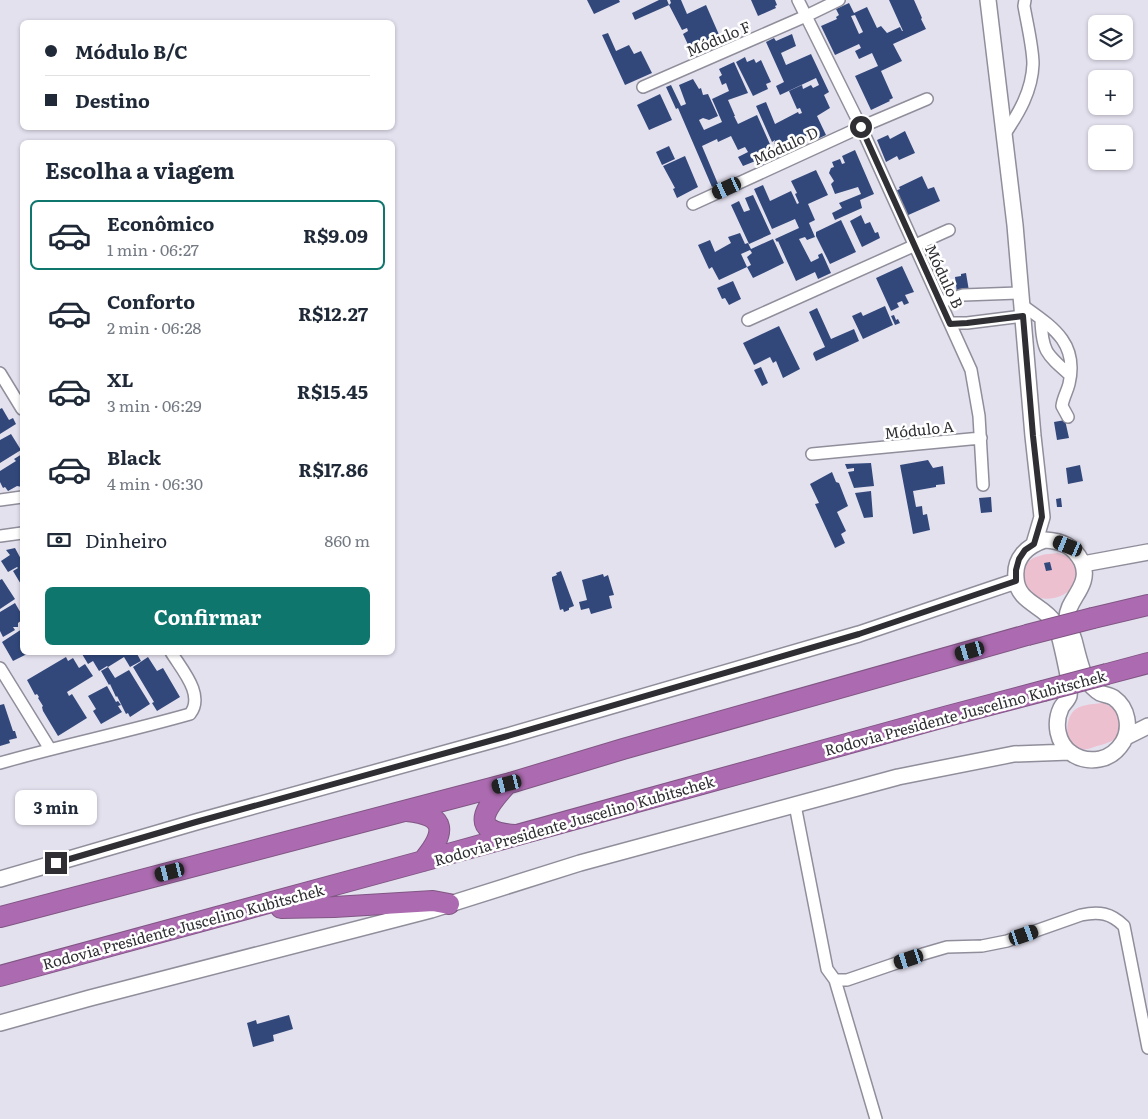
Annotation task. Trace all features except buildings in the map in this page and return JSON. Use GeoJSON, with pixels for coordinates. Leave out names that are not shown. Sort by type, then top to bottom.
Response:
{"type":"FeatureCollection","features":[{"type":"Feature","properties":{"kind":"highway"},"geometry":{"type":"LineString","coordinates":[[0,917],[507,784],[623,749],[1027,635],[1148,605]]}},
{"type":"Feature","properties":{"kind":"highway","name":"Rodovia Presidente Juscelino Kubitschek"},"geometry":{"type":"LineString","coordinates":[[0,976],[424,862],[948,716],[1148,663]]}},
{"type":"Feature","properties":{"kind":"highway"},"geometry":{"type":"LineString","coordinates":[[507,784],[489,804],[486,810],[486,823],[490,830],[496,833],[517,835]]}},
{"type":"Feature","properties":{"kind":"highway"},"geometry":{"type":"LineString","coordinates":[[402,810],[422,812],[432,817],[438,824],[440,834],[424,862]]}},
{"type":"Feature","properties":{"kind":"highway"},"geometry":{"type":"LineString","coordinates":[[254,908],[334,907],[433,901],[449,904]]}},
{"type":"Feature","properties":{"kind":"main road"},"geometry":{"type":"LineString","coordinates":[[988,0],[1015,225],[1033,436],[1042,517],[1034,544]]}},
{"type":"Feature","properties":{"kind":"main road"},"geometry":{"type":"LineString","coordinates":[[1042,517],[1057,541]]}},
{"type":"Feature","properties":{"kind":"main road"},"geometry":{"type":"LineString","coordinates":[[1045,540],[1057,541],[1077,553],[1083,564],[1084,575],[1080,592],[1070,606],[1067,618],[1086,679],[1099,692],[1113,696],[1121,704],[1126,715],[1128,726],[1126,738],[1112,754],[1102,759],[1090,760],[1080,758],[1063,745],[1057,727],[1061,708],[1069,696],[1069,682],[1055,623],[1047,614],[1025,599],[1016,581],[1019,559],[1025,550],[1045,540]]}},
{"type":"Feature","properties":{"kind":"main road"},"geometry":{"type":"LineString","coordinates":[[1083,564],[1148,552]]}},
{"type":"Feature","properties":{"kind":"main road"},"geometry":{"type":"LineString","coordinates":[[0,879],[196,822],[504,737],[859,634],[1016,581]]}},
{"type":"Feature","properties":{"kind":"main road"},"geometry":{"type":"LineString","coordinates":[[1126,738],[1148,726]]}},
{"type":"Feature","properties":{"kind":"main road"},"geometry":{"type":"LineString","coordinates":[[0,1023],[432,910],[580,863],[898,778],[1014,754],[1070,752]]}},
{"type":"Feature","properties":{"kind":"street"},"geometry":{"type":"LineString","coordinates":[[798,0],[861,127],[915,245],[949,230]]}},
{"type":"Feature","properties":{"kind":"street","name":"Módulo F"},"geometry":{"type":"LineString","coordinates":[[643,87],[839,0]]}},
{"type":"Feature","properties":{"kind":"street"},"geometry":{"type":"LineString","coordinates":[[1004,135],[1022,109],[1030,86],[1033,63],[1024,6],[1025,0]]}},
{"type":"Feature","properties":{"kind":"street","name":"Módulo D"},"geometry":{"type":"LineString","coordinates":[[693,204],[927,99]]}},
{"type":"Feature","properties":{"kind":"street","name":"Módulo B"},"geometry":{"type":"LineString","coordinates":[[748,320],[915,245],[971,370],[981,438]]}},
{"type":"Feature","properties":{"kind":"street"},"geometry":{"type":"LineString","coordinates":[[940,302],[963,295],[1022,304],[1041,319],[1061,337],[1068,349],[1070,364],[1069,385],[1062,400],[1062,406],[1068,417]]}},
{"type":"Feature","properties":{"kind":"street"},"geometry":{"type":"LineString","coordinates":[[950,324],[967,323],[1022,304]]}},
{"type":"Feature","properties":{"kind":"street"},"geometry":{"type":"LineString","coordinates":[[1041,319],[1042,342],[1048,354],[1070,375]]}},
{"type":"Feature","properties":{"kind":"street"},"geometry":{"type":"LineString","coordinates":[[0,373],[20,406]]}},
{"type":"Feature","properties":{"kind":"street"},"geometry":{"type":"LineString","coordinates":[[981,438],[983,485]]}},
{"type":"Feature","properties":{"kind":"street","name":"Módulo A"},"geometry":{"type":"LineString","coordinates":[[812,454],[981,438]]}},
{"type":"Feature","properties":{"kind":"street"},"geometry":{"type":"LineString","coordinates":[[0,500],[20,497]]}},
{"type":"Feature","properties":{"kind":"street"},"geometry":{"type":"LineString","coordinates":[[0,536],[20,533]]}},
{"type":"Feature","properties":{"kind":"street"},"geometry":{"type":"LineString","coordinates":[[0,763],[50,748],[133,730],[190,714],[196,704],[195,692],[173,655]]}},
{"type":"Feature","properties":{"kind":"street"},"geometry":{"type":"LineString","coordinates":[[0,668],[50,748]]}},
{"type":"Feature","properties":{"kind":"street"},"geometry":{"type":"LineString","coordinates":[[795,805],[827,969],[835,980],[876,1119]]}},
{"type":"Feature","properties":{"kind":"street"},"geometry":{"type":"LineString","coordinates":[[835,980],[847,980],[923,954],[947,948],[1007,941],[1081,915],[1093,912],[1104,913],[1116,918],[1124,926],[1148,1048]]}},
{"type":"Feature","properties":{"kind":"shaded area"},"geometry":{"type":"Polygon","coordinates":[[[1058,553],[1071,558],[1078,567],[1075,583],[1072,588],[1057,597],[1044,599],[1032,595],[1022,585],[1022,572],[1026,564],[1038,556],[1058,553]]]}},
{"type":"Feature","properties":{"kind":"shaded area"},"geometry":{"type":"Polygon","coordinates":[[[1103,703],[1121,713],[1122,731],[1108,743],[1083,750],[1073,746],[1067,729],[1072,712],[1079,707],[1089,704],[1103,703]]]}},
{"type":"Feature","properties":{"kind":"route"},"geometry":{"type":"LineString","coordinates":[[56,863],[196,822],[504,737],[859,634],[1016,581],[1019,559],[1025,550],[1034,544],[1042,517],[1023,316],[950,324],[861,127]]}}]}
